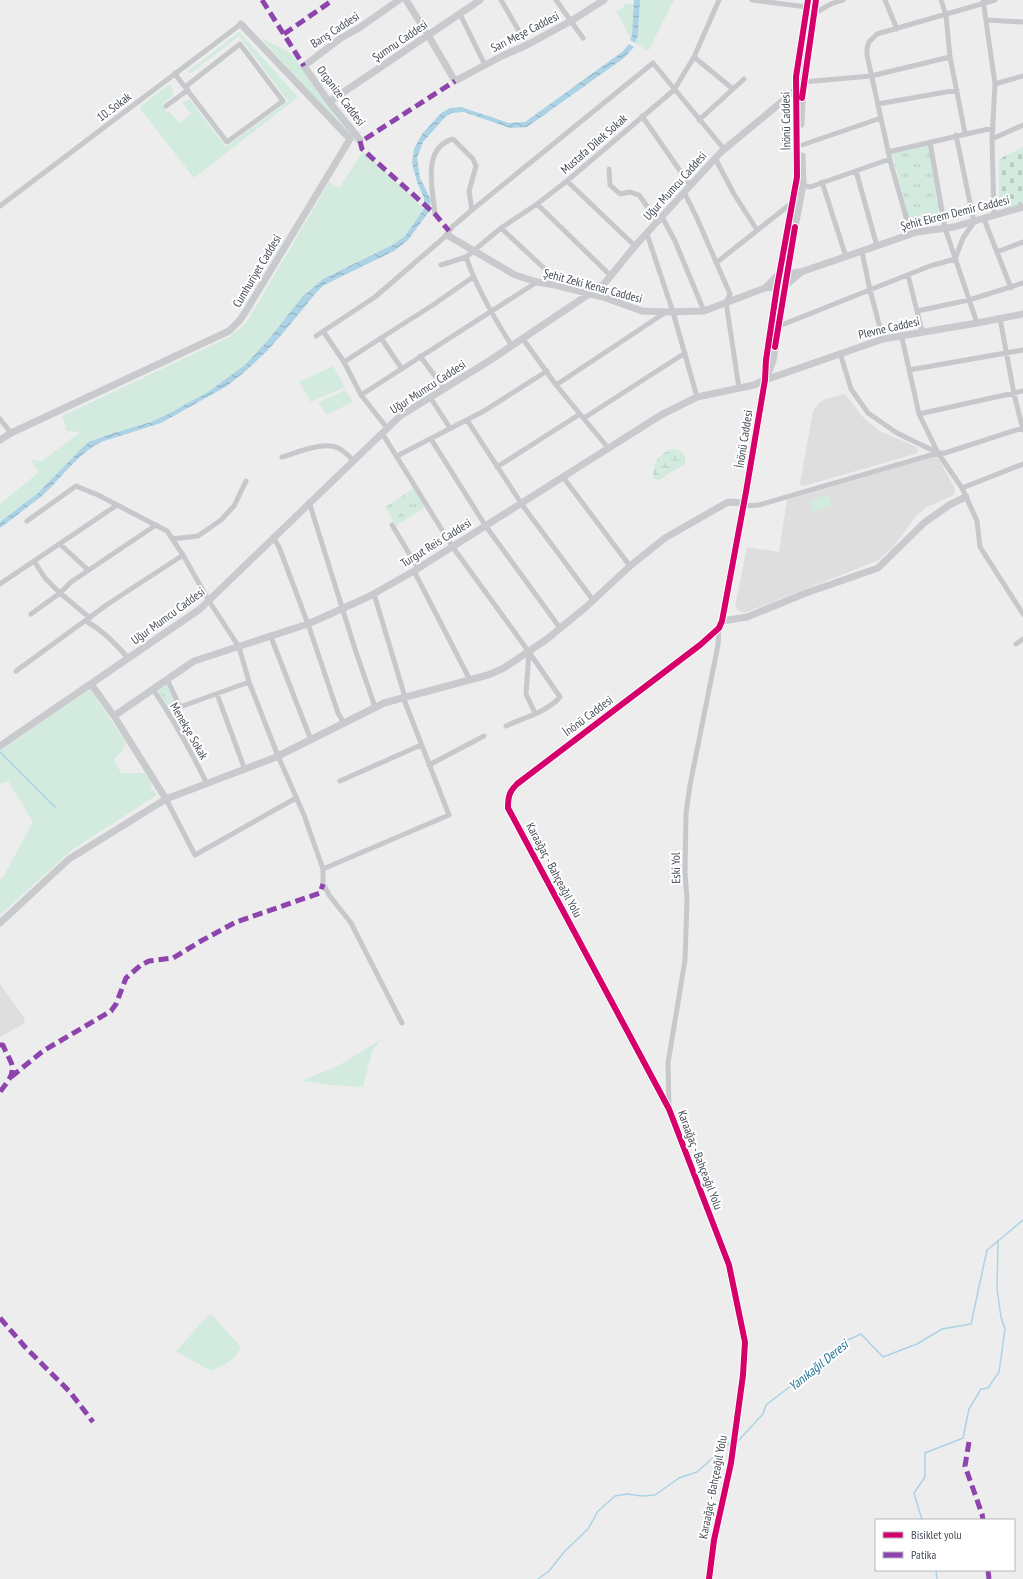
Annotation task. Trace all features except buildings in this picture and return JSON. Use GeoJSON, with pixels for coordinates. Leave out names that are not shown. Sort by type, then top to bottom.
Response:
{"type":"FeatureCollection","features":[{"type":"Feature","properties":{"kind":"street","name":"Barış Caddesi"},"geometry":{"type":"LineString","coordinates":[[304,66],[341,38],[359,28],[399,0]]}},
{"type":"Feature","properties":{"kind":"street"},"geometry":{"type":"LineString","coordinates":[[406,0],[428,35]]}},
{"type":"Feature","properties":{"kind":"street","name":"Şumnu Caddesi"},"geometry":{"type":"LineString","coordinates":[[332,100],[480,0]]}},
{"type":"Feature","properties":{"kind":"street"},"geometry":{"type":"LineString","coordinates":[[501,0],[526,45]]}},
{"type":"Feature","properties":{"kind":"street"},"geometry":{"type":"LineString","coordinates":[[556,0],[583,38]]}},
{"type":"Feature","properties":{"kind":"street","name":"Sarı Meşe Caddesi"},"geometry":{"type":"LineString","coordinates":[[428,35],[455,82],[571,21],[604,0]]}},
{"type":"Feature","properties":{"kind":"street","name":"Mustafa Dilek Sokak"},"geometry":{"type":"LineString","coordinates":[[441,265],[466,257],[501,228],[567,181],[674,90],[694,57],[719,0]]}},
{"type":"Feature","properties":{"kind":"street"},"geometry":{"type":"LineString","coordinates":[[752,0],[808,4]]}},
{"type":"Feature","properties":{"kind":"street","name":"İnönü Caddesi"},"geometry":{"type":"LineString","coordinates":[[765,380],[773,361],[803,186],[801,104],[816,0]]}},
{"type":"Feature","properties":{"kind":"street"},"geometry":{"type":"LineString","coordinates":[[813,14],[831,4],[843,0]]}},
{"type":"Feature","properties":{"kind":"street"},"geometry":{"type":"LineString","coordinates":[[885,0],[897,29]]}},
{"type":"Feature","properties":{"kind":"street"},"geometry":{"type":"LineString","coordinates":[[941,0],[946,15],[950,57],[964,133]]}},
{"type":"Feature","properties":{"kind":"street"},"geometry":{"type":"LineString","coordinates":[[911,234],[890,160],[871,76],[867,55],[869,42],[877,34],[946,15],[983,2],[995,0]]}},
{"type":"Feature","properties":{"kind":"street"},"geometry":{"type":"LineString","coordinates":[[983,2],[995,84],[992,139],[994,216]]}},
{"type":"Feature","properties":{"kind":"street","name":"İnönü Caddesi"},"geometry":{"type":"LineString","coordinates":[[517,784],[700,645],[720,625],[765,380],[766,360],[779,274],[797,177],[798,156],[796,77],[808,4]]}},
{"type":"Feature","properties":{"kind":"street"},"geometry":{"type":"LineString","coordinates":[[460,14],[485,65]]}},
{"type":"Feature","properties":{"kind":"street"},"geometry":{"type":"LineString","coordinates":[[986,20],[1023,22]]}},
{"type":"Feature","properties":{"kind":"street","name":"10. Sokak"},"geometry":{"type":"LineString","coordinates":[[0,206],[241,24]]}},
{"type":"Feature","properties":{"kind":"street","name":"Cumhuriyet Caddesi"},"geometry":{"type":"LineString","coordinates":[[0,440],[11,433],[229,331],[240,320],[246,311],[350,140],[241,24]]}},
{"type":"Feature","properties":{"kind":"street"},"geometry":{"type":"LineString","coordinates":[[166,106],[186,88],[240,44],[282,100],[227,142],[186,88],[175,73]]}},
{"type":"Feature","properties":{"kind":"street"},"geometry":{"type":"LineString","coordinates":[[694,57],[733,89]]}},
{"type":"Feature","properties":{"kind":"street"},"geometry":{"type":"LineString","coordinates":[[803,82],[871,76],[950,57]]}},
{"type":"Feature","properties":{"kind":"street"},"geometry":{"type":"LineString","coordinates":[[316,336],[375,297],[448,235],[452,227],[472,210],[652,62],[724,149]]}},
{"type":"Feature","properties":{"kind":"street","name":"Organize Caddesi"},"geometry":{"type":"LineString","coordinates":[[304,66],[327,99],[360,140]]}},
{"type":"Feature","properties":{"kind":"street"},"geometry":{"type":"LineString","coordinates":[[995,84],[1023,76]]}},
{"type":"Feature","properties":{"kind":"street"},"geometry":{"type":"LineString","coordinates":[[700,120],[744,79]]}},
{"type":"Feature","properties":{"kind":"street","name":"Uğur Mumcu Caddesi"},"geometry":{"type":"LineString","coordinates":[[0,746],[200,609],[400,416],[523,339],[565,309],[604,284],[635,246],[724,149],[796,90],[803,82]]}},
{"type":"Feature","properties":{"kind":"street"},"geometry":{"type":"LineString","coordinates":[[878,104],[957,90]]}},
{"type":"Feature","properties":{"kind":"street"},"geometry":{"type":"LineString","coordinates":[[642,116],[690,185]]}},
{"type":"Feature","properties":{"kind":"street"},"geometry":{"type":"LineString","coordinates":[[802,146],[881,118]]}},
{"type":"Feature","properties":{"kind":"street"},"geometry":{"type":"LineString","coordinates":[[992,139],[1023,125]]}},
{"type":"Feature","properties":{"kind":"street"},"geometry":{"type":"LineString","coordinates":[[888,152],[964,133],[993,130],[1000,136]]}},
{"type":"Feature","properties":{"kind":"street"},"geometry":{"type":"LineString","coordinates":[[955,259],[964,238],[974,222],[956,135]]}},
{"type":"Feature","properties":{"kind":"street"},"geometry":{"type":"LineString","coordinates":[[435,214],[431,162],[435,154],[443,145],[453,139],[473,159],[476,166],[469,191],[472,210]]}},
{"type":"Feature","properties":{"kind":"street"},"geometry":{"type":"LineString","coordinates":[[930,142],[945,228],[977,323]]}},
{"type":"Feature","properties":{"kind":"street"},"geometry":{"type":"LineString","coordinates":[[716,158],[734,194],[757,230]]}},
{"type":"Feature","properties":{"kind":"street"},"geometry":{"type":"LineString","coordinates":[[803,186],[810,187],[890,160]]}},
{"type":"Feature","properties":{"kind":"street"},"geometry":{"type":"LineString","coordinates":[[609,169],[610,185],[620,194],[630,192],[639,195],[675,241],[704,311]]}},
{"type":"Feature","properties":{"kind":"street"},"geometry":{"type":"LineString","coordinates":[[856,171],[878,246]]}},
{"type":"Feature","properties":{"kind":"street"},"geometry":{"type":"LineString","coordinates":[[567,181],[635,246]]}},
{"type":"Feature","properties":{"kind":"street"},"geometry":{"type":"LineString","coordinates":[[822,182],[846,257]]}},
{"type":"Feature","properties":{"kind":"street"},"geometry":{"type":"LineString","coordinates":[[684,192],[730,294],[726,302],[739,388]]}},
{"type":"Feature","properties":{"kind":"street"},"geometry":{"type":"LineString","coordinates":[[716,263],[793,202]]}},
{"type":"Feature","properties":{"kind":"street"},"geometry":{"type":"LineString","coordinates":[[536,204],[611,276]]}},
{"type":"Feature","properties":{"kind":"street","name":"Şehit Ekrem Demir Caddesi"},"geometry":{"type":"LineString","coordinates":[[801,272],[917,232],[974,222],[1023,207]]}},
{"type":"Feature","properties":{"kind":"street"},"geometry":{"type":"LineString","coordinates":[[984,219],[1011,288]]}},
{"type":"Feature","properties":{"kind":"street"},"geometry":{"type":"LineString","coordinates":[[501,228],[565,288]]}},
{"type":"Feature","properties":{"kind":"street"},"geometry":{"type":"LineString","coordinates":[[647,234],[670,312],[685,353],[697,397]]}},
{"type":"Feature","properties":{"kind":"street","name":"Şehit Zeki Kenar Caddesi"},"geometry":{"type":"LineString","coordinates":[[448,235],[515,275],[537,282],[590,294],[642,311],[704,311],[765,288]]}},
{"type":"Feature","properties":{"kind":"street"},"geometry":{"type":"LineString","coordinates":[[997,252],[1023,242]]}},
{"type":"Feature","properties":{"kind":"street"},"geometry":{"type":"LineString","coordinates":[[862,252],[883,339]]}},
{"type":"Feature","properties":{"kind":"street"},"geometry":{"type":"LineString","coordinates":[[466,257],[473,277],[491,312],[512,346]]}},
{"type":"Feature","properties":{"kind":"street"},"geometry":{"type":"LineString","coordinates":[[779,326],[930,266],[955,259]]}},
{"type":"Feature","properties":{"kind":"street"},"geometry":{"type":"LineString","coordinates":[[765,288],[779,274],[801,272]]}},
{"type":"Feature","properties":{"kind":"street"},"geometry":{"type":"LineString","coordinates":[[765,288],[785,286],[801,272]]}},
{"type":"Feature","properties":{"kind":"street"},"geometry":{"type":"LineString","coordinates":[[908,275],[922,331]]}},
{"type":"Feature","properties":{"kind":"street"},"geometry":{"type":"LineString","coordinates":[[344,362],[433,305],[473,277]]}},
{"type":"Feature","properties":{"kind":"street"},"geometry":{"type":"LineString","coordinates":[[361,395],[537,282]]}},
{"type":"Feature","properties":{"kind":"street"},"geometry":{"type":"LineString","coordinates":[[917,311],[969,300],[1023,283]]}},
{"type":"Feature","properties":{"kind":"street"},"geometry":{"type":"LineString","coordinates":[[556,385],[670,312]]}},
{"type":"Feature","properties":{"kind":"street","name":"Plevne Caddesi"},"geometry":{"type":"LineString","coordinates":[[765,380],[883,339],[1023,314]]}},
{"type":"Feature","properties":{"kind":"street"},"geometry":{"type":"LineString","coordinates":[[0,924],[69,859],[166,799],[278,756],[384,703],[488,675],[504,668],[547,639],[630,566],[665,538],[728,502],[743,505],[759,505],[938,453],[945,453],[1023,429],[1014,394],[1000,318]]}},
{"type":"Feature","properties":{"kind":"street"},"geometry":{"type":"LineString","coordinates":[[323,332],[344,362],[361,395],[385,430],[398,456],[452,546],[560,697],[556,702],[506,726]]}},
{"type":"Feature","properties":{"kind":"street"},"geometry":{"type":"LineString","coordinates":[[900,335],[902,338],[920,414],[938,453],[962,488],[977,521],[980,547],[1023,614]]}},
{"type":"Feature","properties":{"kind":"street"},"geometry":{"type":"LineString","coordinates":[[381,338],[402,369]]}},
{"type":"Feature","properties":{"kind":"street"},"geometry":{"type":"LineString","coordinates":[[523,339],[556,385],[609,449]]}},
{"type":"Feature","properties":{"kind":"street"},"geometry":{"type":"LineString","coordinates":[[909,370],[1023,350]]}},
{"type":"Feature","properties":{"kind":"street"},"geometry":{"type":"LineString","coordinates":[[584,418],[685,353]]}},
{"type":"Feature","properties":{"kind":"street"},"geometry":{"type":"LineString","coordinates":[[840,353],[851,389],[868,413],[897,433],[938,453]]}},
{"type":"Feature","properties":{"kind":"street"},"geometry":{"type":"LineString","coordinates":[[420,356],[444,388]]}},
{"type":"Feature","properties":{"kind":"street"},"geometry":{"type":"LineString","coordinates":[[398,456],[484,411],[547,371]]}},
{"type":"Feature","properties":{"kind":"street","name":"Turgut Reis Caddesi"},"geometry":{"type":"LineString","coordinates":[[114,716],[194,661],[308,624],[374,594],[609,449],[661,415],[697,397],[754,385],[765,380]]}},
{"type":"Feature","properties":{"kind":"street"},"geometry":{"type":"LineString","coordinates":[[920,414],[1023,391]]}},
{"type":"Feature","properties":{"kind":"street"},"geometry":{"type":"LineString","coordinates":[[430,397],[450,428]]}},
{"type":"Feature","properties":{"kind":"street"},"geometry":{"type":"LineString","coordinates":[[497,467],[580,414]]}},
{"type":"Feature","properties":{"kind":"street"},"geometry":{"type":"LineString","coordinates":[[0,419],[11,433]]}},
{"type":"Feature","properties":{"kind":"street"},"geometry":{"type":"LineString","coordinates":[[467,420],[521,503],[593,600]]}},
{"type":"Feature","properties":{"kind":"street"},"geometry":{"type":"LineString","coordinates":[[431,439],[485,525],[560,628]]}},
{"type":"Feature","properties":{"kind":"street"},"geometry":{"type":"LineString","coordinates":[[282,457],[320,446],[330,445],[337,447],[353,460]]}},
{"type":"Feature","properties":{"kind":"street"},"geometry":{"type":"LineString","coordinates":[[962,488],[1023,464]]}},
{"type":"Feature","properties":{"kind":"street"},"geometry":{"type":"LineString","coordinates":[[563,477],[630,566]]}},
{"type":"Feature","properties":{"kind":"street"},"geometry":{"type":"LineString","coordinates":[[172,539],[198,536],[221,520],[234,506],[246,481]]}},
{"type":"Feature","properties":{"kind":"street"},"geometry":{"type":"LineString","coordinates":[[27,521],[76,486],[167,531],[183,555],[209,601],[239,647],[250,682],[278,756],[304,815],[323,869],[324,884],[329,895],[351,923],[402,1023]]}},
{"type":"Feature","properties":{"kind":"street"},"geometry":{"type":"LineString","coordinates":[[720,625],[747,617],[806,593],[878,568],[925,522],[951,504],[966,497]]}},
{"type":"Feature","properties":{"kind":"street"},"geometry":{"type":"LineString","coordinates":[[310,502],[342,608],[375,707]]}},
{"type":"Feature","properties":{"kind":"street"},"geometry":{"type":"LineString","coordinates":[[0,584],[117,505]]}},
{"type":"Feature","properties":{"kind":"street"},"geometry":{"type":"LineString","coordinates":[[31,614],[60,593],[71,582],[156,525]]}},
{"type":"Feature","properties":{"kind":"street"},"geometry":{"type":"LineString","coordinates":[[392,525],[416,569],[470,680]]}},
{"type":"Feature","properties":{"kind":"street"},"geometry":{"type":"LineString","coordinates":[[273,537],[279,547],[308,624],[338,713],[344,723]]}},
{"type":"Feature","properties":{"kind":"street"},"geometry":{"type":"LineString","coordinates":[[60,544],[88,570]]}},
{"type":"Feature","properties":{"kind":"street"},"geometry":{"type":"LineString","coordinates":[[16,671],[88,619],[183,555]]}},
{"type":"Feature","properties":{"kind":"street"},"geometry":{"type":"LineString","coordinates":[[34,562],[45,578],[128,658]]}},
{"type":"Feature","properties":{"kind":"street"},"geometry":{"type":"LineString","coordinates":[[323,869],[449,815],[421,745],[404,697],[374,594]]}},
{"type":"Feature","properties":{"kind":"street","name":"Eski Yol"},"geometry":{"type":"LineString","coordinates":[[669,1109],[668,1063],[685,960],[687,900],[685,872],[686,813],[690,785],[718,645],[720,625]]}},
{"type":"Feature","properties":{"kind":"street"},"geometry":{"type":"LineString","coordinates":[[271,637],[310,740]]}},
{"type":"Feature","properties":{"kind":"street"},"geometry":{"type":"LineString","coordinates":[[1016,644],[1023,639]]}},
{"type":"Feature","properties":{"kind":"street"},"geometry":{"type":"LineString","coordinates":[[529,652],[526,694],[535,713]]}},
{"type":"Feature","properties":{"kind":"street"},"geometry":{"type":"LineString","coordinates":[[167,679],[180,707],[250,682]]}},
{"type":"Feature","properties":{"kind":"street"},"geometry":{"type":"LineString","coordinates":[[91,684],[114,716],[166,799],[195,855],[296,798]]}},
{"type":"Feature","properties":{"kind":"street","name":"Menekşe Sokak"},"geometry":{"type":"LineString","coordinates":[[153,689],[173,720],[207,784]]}},
{"type":"Feature","properties":{"kind":"street"},"geometry":{"type":"LineString","coordinates":[[217,694],[244,770]]}},
{"type":"Feature","properties":{"kind":"street"},"geometry":{"type":"LineString","coordinates":[[429,765],[484,736]]}},
{"type":"Feature","properties":{"kind":"street"},"geometry":{"type":"LineString","coordinates":[[340,781],[421,745]]}},
{"type":"Feature","properties":{"kind":"street","name":"Karaağaç - Bahçeağıl Yolu"},"geometry":{"type":"LineString","coordinates":[[517,784],[509,794],[508,808],[669,1109],[729,1265],[745,1342],[743,1376],[731,1463],[714,1540],[709,1579]]}},
{"type":"Feature","properties":{"kind":"shaded area"},"geometry":{"type":"Polygon","coordinates":[[[845,394],[863,417],[879,431],[917,447],[918,453],[802,486],[800,483],[813,411],[819,403],[826,399],[845,394]]]}},
{"type":"Feature","properties":{"kind":"shaded area"},"geometry":{"type":"Polygon","coordinates":[[[933,457],[938,458],[953,485],[955,489],[954,495],[927,507],[917,515],[893,547],[877,561],[744,613],[735,607],[747,547],[779,552],[787,500],[933,457]]]}},
{"type":"Feature","properties":{"kind":"shaded area"},"geometry":{"type":"Polygon","coordinates":[[[0,984],[24,1018],[25,1023],[0,1037],[0,984]]]}},
{"type":"Feature","properties":{"kind":"green space"},"geometry":{"type":"Polygon","coordinates":[[[640,0],[674,0],[648,51],[635,43],[638,35],[640,0]]]}},
{"type":"Feature","properties":{"kind":"green space"},"geometry":{"type":"Polygon","coordinates":[[[625,4],[634,4],[631,39],[616,11],[622,9],[625,4]]]}},
{"type":"Feature","properties":{"kind":"green space"},"geometry":{"type":"Polygon","coordinates":[[[239,32],[298,97],[194,178],[139,107],[170,84],[174,94],[162,104],[167,113],[169,111],[179,123],[191,114],[182,102],[189,99],[226,147],[288,101],[239,36],[191,73],[187,72],[239,32]]]}},
{"type":"Feature","properties":{"kind":"green space"},"geometry":{"type":"Polygon","coordinates":[[[261,38],[287,51],[293,56],[323,99],[357,138],[360,147],[261,38]]]}},
{"type":"Feature","properties":{"kind":"green space"},"geometry":{"type":"Polygon","coordinates":[[[925,145],[929,146],[943,221],[925,223],[911,227],[892,153],[925,145]]]}},
{"type":"Feature","properties":{"kind":"green space"},"geometry":{"type":"Polygon","coordinates":[[[1023,147],[1023,203],[1005,210],[999,202],[999,159],[1023,147]]]}},
{"type":"Feature","properties":{"kind":"green space"},"geometry":{"type":"Polygon","coordinates":[[[363,152],[366,153],[424,209],[405,236],[401,240],[323,279],[302,297],[269,339],[246,364],[208,392],[151,422],[93,440],[83,447],[38,493],[0,522],[0,504],[39,472],[31,460],[42,461],[80,432],[67,431],[62,416],[223,340],[243,326],[248,320],[329,182],[339,188],[363,152]]]}},
{"type":"Feature","properties":{"kind":"green space"},"geometry":{"type":"Polygon","coordinates":[[[333,366],[345,387],[311,402],[299,382],[333,366]]]}},
{"type":"Feature","properties":{"kind":"green space"},"geometry":{"type":"Polygon","coordinates":[[[345,390],[353,402],[326,415],[319,402],[345,390]]]}},
{"type":"Feature","properties":{"kind":"green space"},"geometry":{"type":"Polygon","coordinates":[[[670,449],[678,450],[685,456],[685,464],[657,481],[653,477],[655,463],[662,454],[670,449]]]}},
{"type":"Feature","properties":{"kind":"green space"},"geometry":{"type":"Polygon","coordinates":[[[414,488],[425,507],[396,526],[385,507],[414,488]]]}},
{"type":"Feature","properties":{"kind":"green space"},"geometry":{"type":"Polygon","coordinates":[[[828,494],[832,505],[813,512],[809,502],[828,494]]]}},
{"type":"Feature","properties":{"kind":"green space"},"geometry":{"type":"Polygon","coordinates":[[[167,684],[190,739],[188,741],[158,690],[167,684]]]}},
{"type":"Feature","properties":{"kind":"green space"},"geometry":{"type":"Polygon","coordinates":[[[90,689],[126,742],[123,750],[114,759],[121,773],[147,773],[154,784],[150,786],[157,795],[72,850],[0,915],[0,879],[2,879],[33,822],[8,781],[0,784],[0,751],[90,689]]]}},
{"type":"Feature","properties":{"kind":"green space"},"geometry":{"type":"Polygon","coordinates":[[[380,1040],[372,1052],[363,1087],[301,1081],[338,1066],[380,1040]]]}},
{"type":"Feature","properties":{"kind":"green space"},"geometry":{"type":"Polygon","coordinates":[[[209,1315],[213,1316],[241,1347],[232,1359],[211,1371],[176,1351],[209,1315]]]}},
{"type":"Feature","properties":{"kind":"water"},"geometry":{"type":"Polygon","coordinates":[[[634,0],[640,0],[638,35],[635,43],[630,40],[632,35],[634,0]]]}},
{"type":"Feature","properties":{"kind":"water"},"geometry":{"type":"Polygon","coordinates":[[[629,44],[634,47],[624,58],[527,127],[510,128],[464,112],[452,113],[446,116],[423,142],[417,158],[420,178],[431,200],[428,213],[408,240],[394,251],[324,285],[267,351],[227,386],[161,423],[101,442],[92,447],[84,453],[42,496],[0,528],[0,522],[38,493],[89,442],[151,422],[208,392],[246,364],[269,339],[302,297],[323,279],[394,244],[405,236],[424,209],[424,198],[417,182],[412,163],[414,149],[422,134],[441,113],[450,108],[461,107],[509,123],[525,122],[622,52],[629,44]]]}},
{"type":"Feature","properties":{"kind":"waterway"},"geometry":{"type":"LineString","coordinates":[[0,752],[55,807]]}},
{"type":"Feature","properties":{"kind":"waterway","name":"Yanıkağıl Deresi"},"geometry":{"type":"LineString","coordinates":[[739,1440],[763,1414],[766,1405],[818,1365],[841,1343],[861,1334],[883,1357],[917,1344],[942,1329],[971,1324],[987,1250],[1023,1220]]}},
{"type":"Feature","properties":{"kind":"waterway"},"geometry":{"type":"LineString","coordinates":[[922,1519],[914,1493],[925,1477],[925,1453],[963,1438],[969,1409],[981,1389],[988,1388],[999,1372],[1005,1329],[1001,1317],[997,1289],[998,1242]]}},
{"type":"Feature","properties":{"kind":"waterway","name":"Yanıkağıl Deresi"},"geometry":{"type":"LineString","coordinates":[[538,1579],[549,1571],[564,1552],[588,1529],[598,1511],[615,1496],[627,1494],[642,1496],[655,1495],[679,1478],[697,1472],[730,1443]]}},
{"type":"Feature","properties":{"kind":"waterway"},"geometry":{"type":"LineString","coordinates":[[936,1571],[937,1579]]}},
{"type":"Feature","properties":{"kind":"marked path"},"geometry":{"type":"LineString","coordinates":[[262,0],[304,66]]}},
{"type":"Feature","properties":{"kind":"marked path"},"geometry":{"type":"LineString","coordinates":[[284,34],[333,0]]}},
{"type":"Feature","properties":{"kind":"marked path"},"geometry":{"type":"LineString","coordinates":[[365,139],[455,81]]}},
{"type":"Feature","properties":{"kind":"marked path"},"geometry":{"type":"LineString","coordinates":[[360,141],[362,149],[435,214],[449,231]]}},
{"type":"Feature","properties":{"kind":"marked path"},"geometry":{"type":"LineString","coordinates":[[11,1077],[43,1051],[111,1011],[116,1004],[126,978],[141,965],[149,961],[173,958],[236,922],[320,893],[323,884]]}},
{"type":"Feature","properties":{"kind":"marked path"},"geometry":{"type":"LineString","coordinates":[[0,1045],[3,1045],[12,1065],[12,1073],[0,1092]]}},
{"type":"Feature","properties":{"kind":"marked path"},"geometry":{"type":"LineString","coordinates":[[0,1318],[26,1348],[70,1392],[93,1422]]}},
{"type":"Feature","properties":{"kind":"marked path"},"geometry":{"type":"LineString","coordinates":[[969,1442],[965,1466],[983,1519]]}},
{"type":"Feature","properties":{"kind":"marked path"},"geometry":{"type":"LineString","coordinates":[[988,1571],[989,1579]]}},
{"type":"Feature","properties":{"kind":"cycle path"},"geometry":{"type":"LineString","coordinates":[[709,1579],[714,1540],[731,1463],[743,1375],[745,1342],[729,1265],[669,1109],[508,808],[508,804],[511,792],[517,784],[700,645],[719,628],[722,621],[765,380],[766,360],[777,287],[797,177],[796,77],[808,0]]}},
{"type":"Feature","properties":{"kind":"cycle path"},"geometry":{"type":"LineString","coordinates":[[802,98],[816,0]]}},
{"type":"Feature","properties":{"kind":"cycle path"},"geometry":{"type":"LineString","coordinates":[[775,347],[795,227]]}}]}
